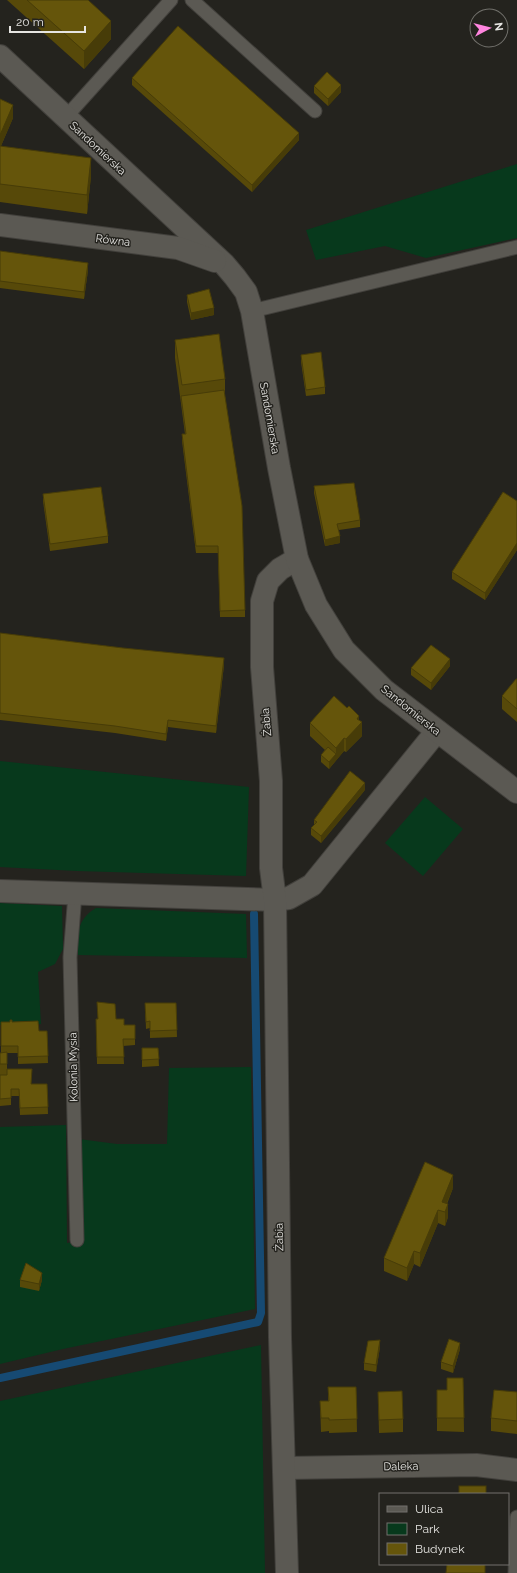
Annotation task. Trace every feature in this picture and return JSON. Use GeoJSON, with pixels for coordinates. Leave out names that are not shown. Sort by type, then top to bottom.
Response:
{"type":"FeatureCollection","features":[{"type":"Feature","properties":{"kind":"street","name":"Sandomierska"},"geometry":{"type":"LineString","coordinates":[[0,56],[65,118],[224,264],[246,292],[252,311],[279,468],[297,559],[316,605],[344,650],[384,690],[517,792]]}},
{"type":"Feature","properties":{"kind":"street","name":"Równa"},"geometry":{"type":"LineString","coordinates":[[0,225],[178,248],[224,264]]}},
{"type":"Feature","properties":{"kind":"street","name":"Żabia"},"geometry":{"type":"LineString","coordinates":[[288,1573],[280,1337],[275,900],[271,868],[271,781],[262,667],[262,601],[268,581],[280,569],[297,559]]}},
{"type":"Feature","properties":{"kind":"street"},"geometry":{"type":"LineString","coordinates":[[0,890],[75,894],[275,900],[289,898],[312,885],[437,731]]}},
{"type":"Feature","properties":{"kind":"street","name":"Daleka"},"geometry":{"type":"LineString","coordinates":[[284,1468],[476,1465],[517,1470]]}},
{"type":"Feature","properties":{"kind":"lane"},"geometry":{"type":"LineString","coordinates":[[65,118],[171,0]]}},
{"type":"Feature","properties":{"kind":"lane"},"geometry":{"type":"LineString","coordinates":[[192,0],[315,111]]}},
{"type":"Feature","properties":{"kind":"lane"},"geometry":{"type":"LineString","coordinates":[[252,311],[517,247]]}},
{"type":"Feature","properties":{"kind":"lane","name":"Kolonia Mysia"},"geometry":{"type":"LineString","coordinates":[[75,894],[70,957],[77,1240]]}},
{"type":"Feature","properties":{"kind":"lane"},"geometry":{"type":"LineString","coordinates":[[515,1573],[517,1516]]}},
{"type":"Feature","properties":{"kind":"green space"},"geometry":{"type":"Polygon","coordinates":[[[517,164],[517,238],[426,258],[385,246],[316,260],[306,230],[517,164]]]}},
{"type":"Feature","properties":{"kind":"green space"},"geometry":{"type":"Polygon","coordinates":[[[0,761],[249,787],[246,876],[0,867],[0,761]]]}},
{"type":"Feature","properties":{"kind":"green space"},"geometry":{"type":"Polygon","coordinates":[[[425,797],[463,829],[423,876],[385,843],[425,797]]]}},
{"type":"Feature","properties":{"kind":"green space"},"geometry":{"type":"Polygon","coordinates":[[[0,903],[62,906],[63,949],[55,964],[38,972],[41,1024],[0,1025],[0,903]]]}},
{"type":"Feature","properties":{"kind":"green space"},"geometry":{"type":"Polygon","coordinates":[[[96,908],[246,914],[247,958],[78,955],[78,934],[80,928],[85,917],[96,908]]]}},
{"type":"Feature","properties":{"kind":"green space"},"geometry":{"type":"Polygon","coordinates":[[[251,1067],[255,1309],[63,1349],[0,1364],[0,1127],[66,1125],[67,1243],[80,1241],[79,1139],[117,1144],[167,1144],[169,1068],[251,1067]]]}},
{"type":"Feature","properties":{"kind":"green space"},"geometry":{"type":"Polygon","coordinates":[[[261,1345],[265,1573],[0,1573],[0,1401],[261,1345]]]}},
{"type":"Feature","properties":{"kind":"building"},"geometry":{"type":"Polygon","coordinates":[[[27,0],[88,0],[111,21],[84,51],[27,0]]]}},
{"type":"Feature","properties":{"kind":"building"},"geometry":{"type":"Polygon","coordinates":[[[178,26],[299,133],[252,185],[132,78],[178,26]]]}},
{"type":"Feature","properties":{"kind":"building"},"geometry":{"type":"Polygon","coordinates":[[[327,72],[341,85],[328,99],[314,86],[327,72]]]}},
{"type":"Feature","properties":{"kind":"building"},"geometry":{"type":"Polygon","coordinates":[[[0,99],[13,105],[0,135],[0,99]]]}},
{"type":"Feature","properties":{"kind":"building"},"geometry":{"type":"Polygon","coordinates":[[[0,146],[91,158],[87,195],[0,184],[0,146]]]}},
{"type":"Feature","properties":{"kind":"building"},"geometry":{"type":"Polygon","coordinates":[[[0,251],[88,263],[84,292],[0,281],[0,251]]]}},
{"type":"Feature","properties":{"kind":"building"},"geometry":{"type":"Polygon","coordinates":[[[209,289],[214,308],[191,313],[187,295],[209,289]]]}},
{"type":"Feature","properties":{"kind":"building"},"geometry":{"type":"Polygon","coordinates":[[[219,334],[225,379],[182,385],[175,340],[219,334]]]}},
{"type":"Feature","properties":{"kind":"building"},"geometry":{"type":"Polygon","coordinates":[[[321,352],[325,387],[306,390],[301,355],[321,352]]]}},
{"type":"Feature","properties":{"kind":"building"},"geometry":{"type":"Polygon","coordinates":[[[224,390],[242,506],[245,610],[220,611],[218,546],[196,546],[182,434],[186,434],[181,396],[224,390]]]}},
{"type":"Feature","properties":{"kind":"building"},"geometry":{"type":"Polygon","coordinates":[[[354,483],[360,520],[337,524],[340,536],[325,540],[314,486],[354,483]]]}},
{"type":"Feature","properties":{"kind":"building"},"geometry":{"type":"Polygon","coordinates":[[[101,487],[108,536],[50,544],[43,494],[101,487]]]}},
{"type":"Feature","properties":{"kind":"building"},"geometry":{"type":"Polygon","coordinates":[[[503,492],[517,501],[517,543],[485,593],[452,572],[503,492]]]}},
{"type":"Feature","properties":{"kind":"building"},"geometry":{"type":"Polygon","coordinates":[[[0,633],[123,648],[224,658],[216,726],[168,720],[166,734],[115,726],[0,713],[0,633]]]}},
{"type":"Feature","properties":{"kind":"building"},"geometry":{"type":"Polygon","coordinates":[[[431,645],[450,659],[431,683],[411,668],[431,645]]]}},
{"type":"Feature","properties":{"kind":"building"},"geometry":{"type":"Polygon","coordinates":[[[517,679],[517,709],[502,696],[517,679]]]}},
{"type":"Feature","properties":{"kind":"building"},"geometry":{"type":"Polygon","coordinates":[[[334,696],[347,708],[349,706],[359,716],[357,719],[362,722],[346,739],[344,738],[336,748],[310,723],[334,696]]]}},
{"type":"Feature","properties":{"kind":"building"},"geometry":{"type":"Polygon","coordinates":[[[328,747],[336,754],[329,762],[321,755],[328,747]]]}},
{"type":"Feature","properties":{"kind":"building"},"geometry":{"type":"Polygon","coordinates":[[[350,771],[365,783],[321,836],[311,828],[317,822],[314,820],[350,771]]]}},
{"type":"Feature","properties":{"kind":"building"},"geometry":{"type":"Polygon","coordinates":[[[97,1002],[115,1004],[116,1019],[124,1019],[124,1025],[135,1025],[135,1039],[123,1039],[124,1057],[97,1057],[97,1002]]]}},
{"type":"Feature","properties":{"kind":"building"},"geometry":{"type":"Polygon","coordinates":[[[145,1003],[176,1003],[177,1030],[150,1031],[150,1021],[146,1022],[145,1003]]]}},
{"type":"Feature","properties":{"kind":"building"},"geometry":{"type":"Polygon","coordinates":[[[10,1020],[12,1020],[12,1022],[38,1021],[39,1031],[47,1031],[48,1056],[18,1057],[18,1046],[1,1046],[1,1022],[10,1022],[10,1020]]]}},
{"type":"Feature","properties":{"kind":"building"},"geometry":{"type":"Polygon","coordinates":[[[142,1048],[158,1048],[159,1059],[142,1060],[142,1048]]]}},
{"type":"Feature","properties":{"kind":"building"},"geometry":{"type":"Polygon","coordinates":[[[7,1052],[7,1064],[0,1064],[0,1053],[7,1052]]]}},
{"type":"Feature","properties":{"kind":"building"},"geometry":{"type":"Polygon","coordinates":[[[7,1069],[32,1069],[31,1084],[47,1084],[48,1107],[20,1108],[19,1089],[11,1089],[11,1098],[0,1099],[0,1075],[7,1075],[7,1069]]]}},
{"type":"Feature","properties":{"kind":"building"},"geometry":{"type":"Polygon","coordinates":[[[425,1162],[453,1175],[442,1202],[448,1204],[445,1212],[438,1210],[420,1253],[414,1251],[407,1268],[384,1258],[425,1162]]]}},
{"type":"Feature","properties":{"kind":"building"},"geometry":{"type":"Polygon","coordinates":[[[26,1263],[42,1273],[39,1284],[20,1280],[26,1263]]]}},
{"type":"Feature","properties":{"kind":"building"},"geometry":{"type":"Polygon","coordinates":[[[449,1339],[460,1343],[453,1366],[441,1362],[449,1339]]]}},
{"type":"Feature","properties":{"kind":"building"},"geometry":{"type":"Polygon","coordinates":[[[380,1340],[376,1365],[364,1363],[368,1341],[380,1340]]]}},
{"type":"Feature","properties":{"kind":"building"},"geometry":{"type":"Polygon","coordinates":[[[447,1378],[463,1378],[464,1418],[437,1418],[437,1390],[447,1390],[447,1378]]]}},
{"type":"Feature","properties":{"kind":"building"},"geometry":{"type":"Polygon","coordinates":[[[328,1387],[356,1387],[357,1419],[329,1420],[329,1418],[321,1418],[320,1401],[329,1401],[328,1387]]]}},
{"type":"Feature","properties":{"kind":"building"},"geometry":{"type":"Polygon","coordinates":[[[494,1390],[517,1392],[517,1421],[491,1418],[494,1390]]]}},
{"type":"Feature","properties":{"kind":"building"},"geometry":{"type":"Polygon","coordinates":[[[402,1391],[403,1419],[379,1420],[378,1392],[402,1391]]]}},
{"type":"Feature","properties":{"kind":"building"},"geometry":{"type":"Polygon","coordinates":[[[459,1486],[486,1486],[486,1493],[459,1493],[459,1486]]]}},
{"type":"Feature","properties":{"kind":"building"},"geometry":{"type":"Polygon","coordinates":[[[447,1565],[485,1565],[485,1573],[446,1573],[447,1565]]]}},
{"type":"Feature","properties":{"kind":"waterway"},"geometry":{"type":"LineString","coordinates":[[0,1378],[258,1322],[261,1313],[254,914]]}}]}
